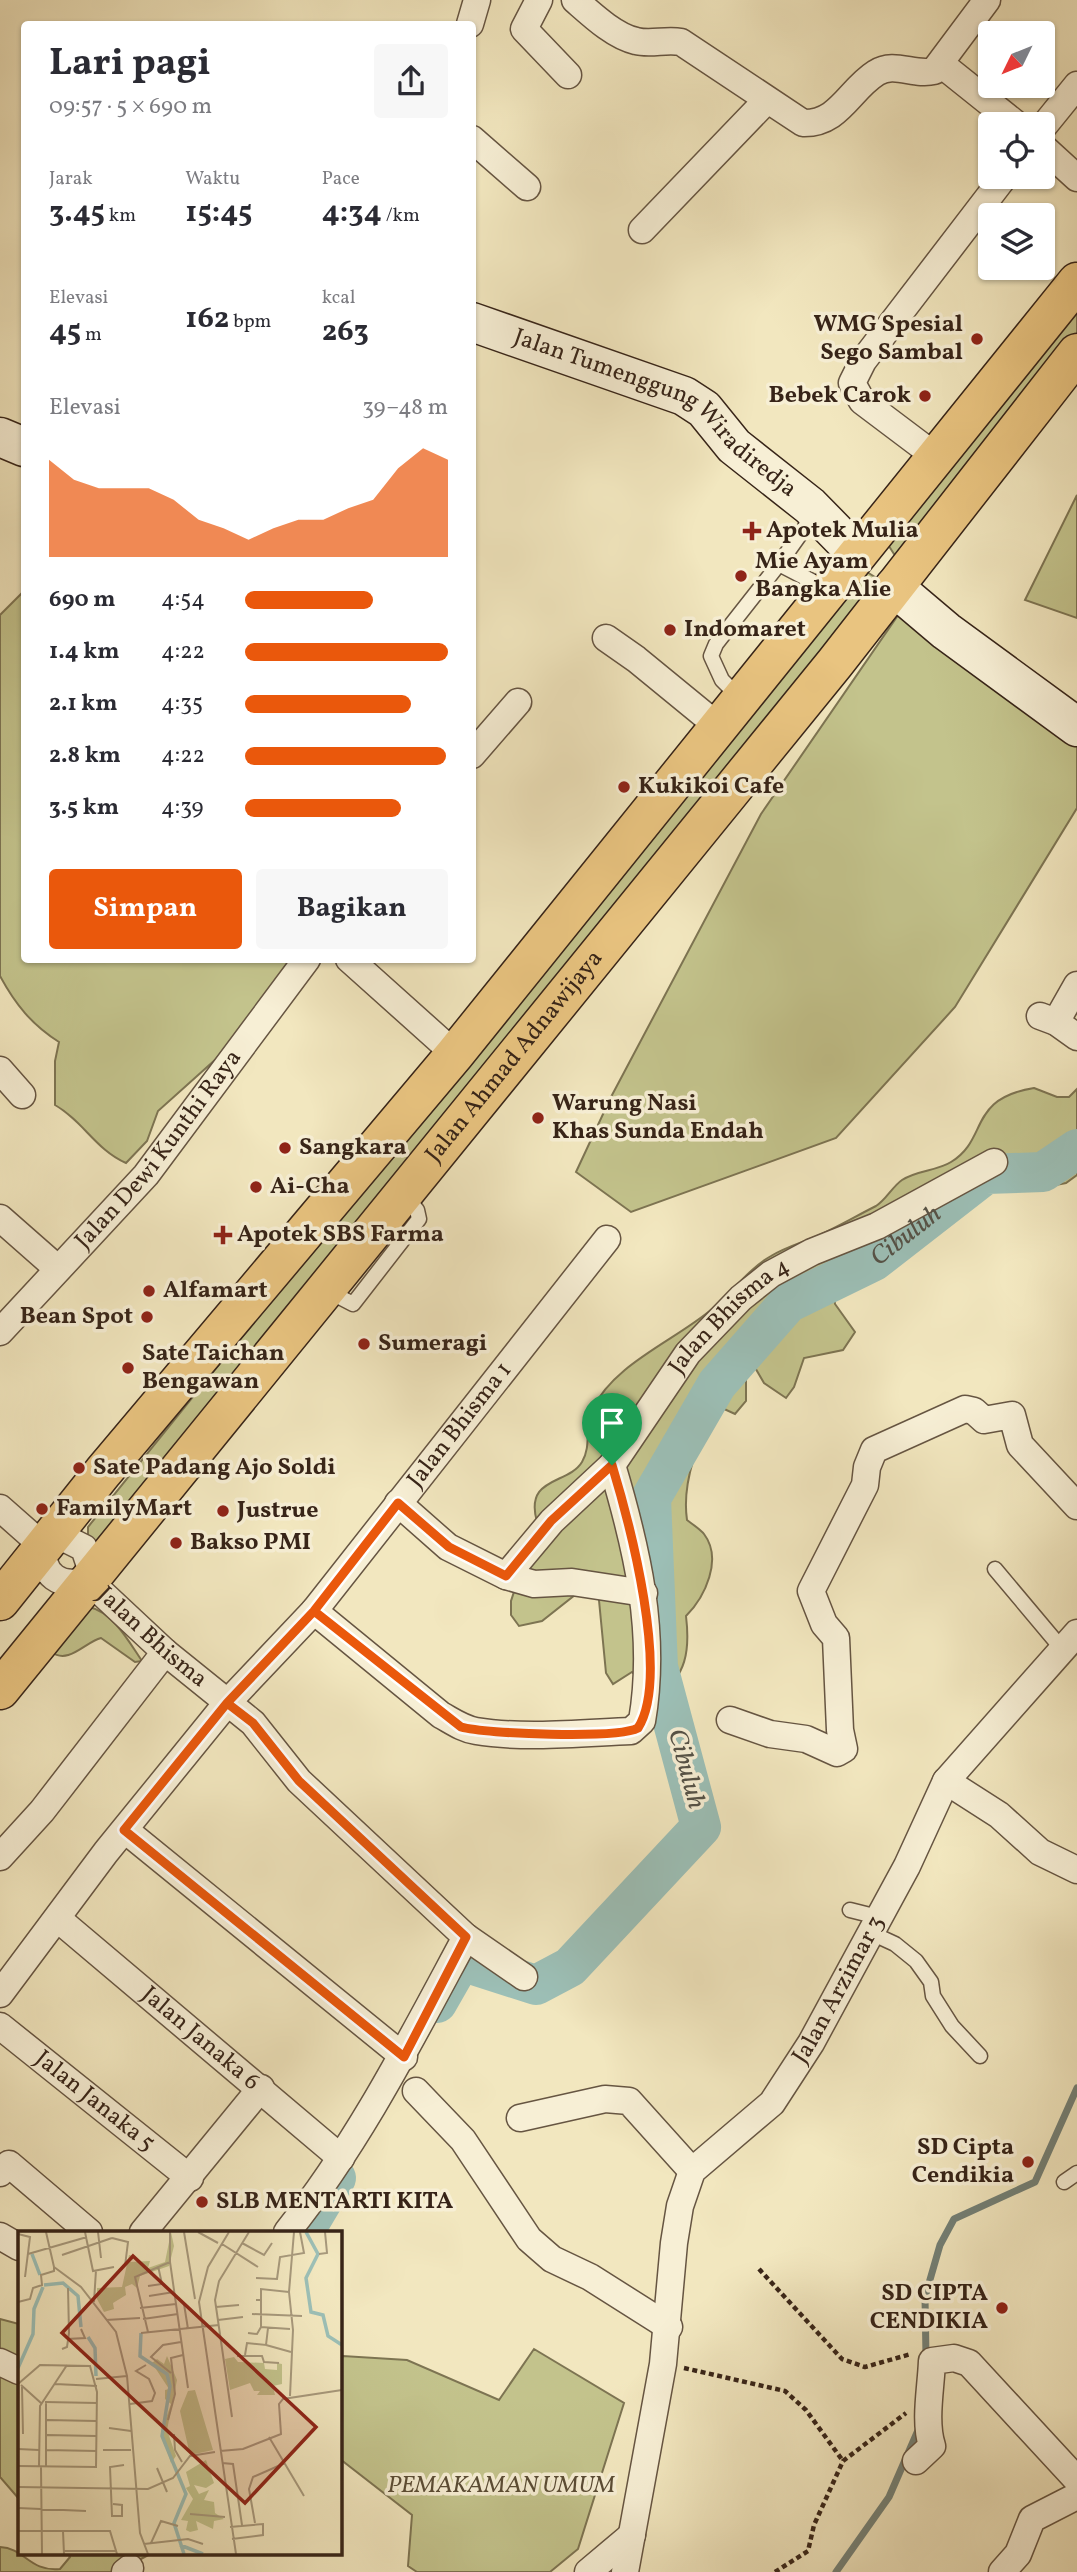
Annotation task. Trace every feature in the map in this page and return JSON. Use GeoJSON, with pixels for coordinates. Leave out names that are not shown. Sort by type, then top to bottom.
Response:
{"type":"FeatureCollection","features":[{"type":"Feature","properties":{"kind":"main road","name":"Jalan Ahmad Adnawijaya"},"geometry":{"type":"LineString","coordinates":[[0,1601],[43,1546],[455,1054],[1077,282]]}},
{"type":"Feature","properties":{"kind":"main road","name":"Jalan Ahmad Adnawijaya"},"geometry":{"type":"LineString","coordinates":[[0,1689],[894,587],[1077,353]]}},
{"type":"Feature","properties":{"kind":"street"},"geometry":{"type":"LineString","coordinates":[[471,21],[477,0]]}},
{"type":"Feature","properties":{"kind":"street"},"geometry":{"type":"LineString","coordinates":[[539,0],[524,29],[568,75]]}},
{"type":"Feature","properties":{"kind":"street"},"geometry":{"type":"LineString","coordinates":[[575,0],[624,37],[637,42],[667,39],[681,43],[803,123],[818,123],[837,112],[860,85],[878,71],[900,68],[914,73],[934,71],[987,0]]}},
{"type":"Feature","properties":{"kind":"street"},"geometry":{"type":"LineString","coordinates":[[941,64],[1001,112]]}},
{"type":"Feature","properties":{"kind":"street"},"geometry":{"type":"LineString","coordinates":[[1055,112],[1077,85]]}},
{"type":"Feature","properties":{"kind":"street"},"geometry":{"type":"LineString","coordinates":[[642,230],[766,101]]}},
{"type":"Feature","properties":{"kind":"street"},"geometry":{"type":"LineString","coordinates":[[476,142],[527,187]]}},
{"type":"Feature","properties":{"kind":"street"},"geometry":{"type":"LineString","coordinates":[[1055,158],[1077,178]]}},
{"type":"Feature","properties":{"kind":"street"},"geometry":{"type":"LineString","coordinates":[[935,456],[862,401],[852,383],[863,361],[995,189]]}},
{"type":"Feature","properties":{"kind":"street","name":"Jalan Tumenggung Wiradiredja"},"geometry":{"type":"LineString","coordinates":[[476,323],[684,396],[704,409],[734,446],[810,506],[857,554]]}},
{"type":"Feature","properties":{"kind":"street"},"geometry":{"type":"LineString","coordinates":[[0,436],[21,446]]}},
{"type":"Feature","properties":{"kind":"street"},"geometry":{"type":"LineString","coordinates":[[894,587],[946,631],[1077,727]]}},
{"type":"Feature","properties":{"kind":"street"},"geometry":{"type":"LineString","coordinates":[[606,638],[654,673],[730,713]]}},
{"type":"Feature","properties":{"kind":"street"},"geometry":{"type":"LineString","coordinates":[[476,750],[518,702]]}},
{"type":"Feature","properties":{"kind":"street","name":"Jalan Dewi Kunthi Raya"},"geometry":{"type":"LineString","coordinates":[[0,1332],[146,1175],[304,963]]}},
{"type":"Feature","properties":{"kind":"street"},"geometry":{"type":"LineString","coordinates":[[353,963],[455,1054]]}},
{"type":"Feature","properties":{"kind":"street"},"geometry":{"type":"LineString","coordinates":[[1058,1025],[1077,985]]}},
{"type":"Feature","properties":{"kind":"street"},"geometry":{"type":"LineString","coordinates":[[0,1070],[22,1095]]}},
{"type":"Feature","properties":{"kind":"street","name":"Jalan Bhisma 4"},"geometry":{"type":"LineString","coordinates":[[506,1576],[551,1521],[612,1465],[688,1353],[741,1298],[771,1274],[812,1252],[877,1226],[994,1162]]}},
{"type":"Feature","properties":{"kind":"street"},"geometry":{"type":"LineString","coordinates":[[0,1217],[58,1269]]}},
{"type":"Feature","properties":{"kind":"street","name":"Jalan Bhisma 1"},"geometry":{"type":"LineString","coordinates":[[0,1994],[124,1830],[227,1703],[314,1611],[506,1371],[607,1239]]}},
{"type":"Feature","properties":{"kind":"street"},"geometry":{"type":"LineString","coordinates":[[730,1720],[770,1734],[806,1740],[837,1753],[844,1749],[840,1730],[836,1638],[824,1624],[811,1591],[821,1566],[866,1485],[867,1467],[874,1450],[965,1409],[974,1411],[984,1420],[1012,1415],[1020,1446],[1077,1506]]}},
{"type":"Feature","properties":{"kind":"street"},"geometry":{"type":"LineString","coordinates":[[314,1611],[461,1727],[475,1731],[509,1732],[631,1731],[642,1721],[647,1689],[644,1593],[635,1547],[612,1465]]}},
{"type":"Feature","properties":{"kind":"street"},"geometry":{"type":"LineString","coordinates":[[398,1503],[449,1547],[506,1576],[534,1584],[572,1582],[644,1593]]}},
{"type":"Feature","properties":{"kind":"street"},"geometry":{"type":"LineString","coordinates":[[0,1508],[43,1546],[64,1538],[84,1548],[91,1569],[88,1580]]}},
{"type":"Feature","properties":{"kind":"street","name":"Jalan Bhisma"},"geometry":{"type":"LineString","coordinates":[[88,1580],[165,1652],[253,1723],[299,1781],[466,1937],[524,1977]]}},
{"type":"Feature","properties":{"kind":"street","name":"Jalan Arzimar 3"},"geometry":{"type":"LineString","coordinates":[[692,2171],[772,2103],[811,2043],[907,1866],[946,1781],[1070,1642]]}},
{"type":"Feature","properties":{"kind":"street"},"geometry":{"type":"LineString","coordinates":[[0,1857],[50,1801],[165,1652]]}},
{"type":"Feature","properties":{"kind":"street"},"geometry":{"type":"LineString","coordinates":[[946,1781],[999,1815],[1040,1852],[1077,1870]]}},
{"type":"Feature","properties":{"kind":"street"},"geometry":{"type":"LineString","coordinates":[[124,1830],[404,2057]]}},
{"type":"Feature","properties":{"kind":"street","name":"Jalan Janaka 6"},"geometry":{"type":"LineString","coordinates":[[58,1919],[341,2158]]}},
{"type":"Feature","properties":{"kind":"street"},"geometry":{"type":"LineString","coordinates":[[288,2231],[341,2158],[404,2057],[466,1937]]}},
{"type":"Feature","properties":{"kind":"street","name":"Jalan Janaka 5"},"geometry":{"type":"LineString","coordinates":[[0,2026],[190,2178]]}},
{"type":"Feature","properties":{"kind":"street"},"geometry":{"type":"LineString","coordinates":[[144,2231],[190,2178],[261,2088]]}},
{"type":"Feature","properties":{"kind":"street"},"geometry":{"type":"LineString","coordinates":[[416,2091],[463,2140],[529,2239],[552,2259],[590,2277],[668,2327]]}},
{"type":"Feature","properties":{"kind":"street"},"geometry":{"type":"LineString","coordinates":[[520,2118],[605,2099],[629,2101],[692,2171],[680,2206],[663,2364],[625,2572]]}},
{"type":"Feature","properties":{"kind":"street"},"geometry":{"type":"LineString","coordinates":[[0,2174],[9,2164],[88,2231]]}},
{"type":"Feature","properties":{"kind":"street"},"geometry":{"type":"LineString","coordinates":[[0,2236],[18,2246]]}},
{"type":"Feature","properties":{"kind":"street"},"geometry":{"type":"LineString","coordinates":[[916,2461],[932,2446],[926,2428],[931,2403],[932,2361],[954,2358],[969,2363],[1077,2480]]}},
{"type":"Feature","properties":{"kind":"street"},"geometry":{"type":"LineString","coordinates":[[0,2362],[18,2371]]}},
{"type":"Feature","properties":{"kind":"street"},"geometry":{"type":"LineString","coordinates":[[1002,2572],[1018,2554],[1032,2519],[1077,2496]]}},
{"type":"Feature","properties":{"kind":"street"},"geometry":{"type":"LineString","coordinates":[[588,2572],[632,2535]]}},
{"type":"Feature","properties":{"kind":"lane"},"geometry":{"type":"LineString","coordinates":[[730,713],[722,680],[711,656],[716,644],[806,526],[810,506]]}},
{"type":"Feature","properties":{"kind":"lane"},"geometry":{"type":"LineString","coordinates":[[779,564],[828,590]]}},
{"type":"Feature","properties":{"kind":"lane"},"geometry":{"type":"LineString","coordinates":[[995,1569],[1070,1642]]}},
{"type":"Feature","properties":{"kind":"lane"},"geometry":{"type":"LineString","coordinates":[[850,1910],[874,1925],[916,1961],[931,1982],[933,1996],[952,2026],[980,2056]]}},
{"type":"Feature","properties":{"kind":"lane"},"geometry":{"type":"LineString","coordinates":[[1065,2182],[1077,2173]]}},
{"type":"Feature","properties":{"kind":"path"},"geometry":{"type":"LineString","coordinates":[[759,2269],[842,2360],[865,2367],[908,2353]]}},
{"type":"Feature","properties":{"kind":"path"},"geometry":{"type":"LineString","coordinates":[[663,2364],[785,2391],[806,2410],[843,2461]]}},
{"type":"Feature","properties":{"kind":"path"},"geometry":{"type":"LineString","coordinates":[[775,2571],[808,2551],[814,2525],[843,2461],[913,2408]]}},
{"type":"Feature","properties":{"kind":"green space"},"geometry":{"type":"Polygon","coordinates":[[[1077,302],[1077,334],[909,546],[902,554],[894,554],[887,543],[1077,302]]]}},
{"type":"Feature","properties":{"kind":"green space"},"geometry":{"type":"Polygon","coordinates":[[[1077,495],[1077,618],[1025,600],[1077,495]]]}},
{"type":"Feature","properties":{"kind":"green space"},"geometry":{"type":"Polygon","coordinates":[[[867,572],[878,579],[106,1550],[88,1540],[88,1527],[853,578],[867,572]]]}},
{"type":"Feature","properties":{"kind":"green space"},"geometry":{"type":"Polygon","coordinates":[[[21,594],[21,963],[299,963],[216,1059],[158,1111],[147,1141],[126,1163],[106,1151],[74,1119],[55,1105],[55,1061],[59,1042],[25,1013],[0,976],[0,615],[21,594]]]}},
{"type":"Feature","properties":{"kind":"green space"},"geometry":{"type":"Polygon","coordinates":[[[901,611],[1077,738],[1077,808],[955,1007],[836,1138],[631,1212],[576,1172],[611,1097],[761,814],[901,611]]]}},
{"type":"Feature","properties":{"kind":"green space"},"geometry":{"type":"Polygon","coordinates":[[[1034,1088],[1057,1097],[1069,1097],[1077,1089],[1077,1175],[1066,1183],[1051,1186],[1039,1164],[1006,1161],[909,1218],[918,1240],[876,1255],[851,1251],[824,1277],[833,1287],[835,1304],[855,1332],[843,1350],[804,1358],[794,1387],[786,1398],[764,1383],[746,1352],[746,1401],[735,1414],[722,1408],[713,1418],[705,1430],[689,1476],[687,1520],[702,1532],[709,1544],[712,1566],[700,1599],[686,1616],[684,1662],[674,1681],[656,1696],[632,1672],[613,1684],[606,1673],[598,1590],[575,1595],[542,1621],[519,1626],[511,1615],[511,1601],[537,1522],[537,1496],[549,1483],[567,1475],[582,1462],[587,1449],[588,1423],[592,1410],[615,1379],[646,1354],[712,1309],[763,1261],[876,1206],[898,1183],[908,1177],[951,1162],[963,1153],[988,1110],[998,1101],[1013,1093],[1034,1088]]]}},
{"type":"Feature","properties":{"kind":"green space"},"geometry":{"type":"Polygon","coordinates":[[[89,1607],[113,1621],[142,1661],[135,1662],[101,1638],[64,1656],[51,1652],[89,1607]]]}},
{"type":"Feature","properties":{"kind":"green space"},"geometry":{"type":"Polygon","coordinates":[[[0,2319],[18,2324],[18,2498],[0,2477],[0,2319]]]}},
{"type":"Feature","properties":{"kind":"green space","name":"PEMAKAMAN UMUM"},"geometry":{"type":"Polygon","coordinates":[[[534,2349],[624,2403],[578,2549],[550,2572],[417,2572],[408,2566],[412,2515],[341,2460],[341,2359],[343,2356],[407,2360],[499,2400],[534,2349]]]}},
{"type":"Feature","properties":{"kind":"green space"},"geometry":{"type":"Polygon","coordinates":[[[0,2547],[16,2551],[34,2564],[50,2569],[60,2569],[70,2557],[68,2554],[150,2554],[117,2572],[0,2572],[0,2547]]]}},
{"type":"Feature","properties":{"kind":"waterway","name":"Cibuluh"},"geometry":{"type":"LineString","coordinates":[[437,2003],[461,1961],[536,1985],[570,1967],[701,1827],[658,1667],[651,1498],[717,1384],[788,1303],[874,1261],[986,1174],[1043,1172],[1077,1149]]}},
{"type":"Feature","properties":{"kind":"waterway"},"geometry":{"type":"LineString","coordinates":[[926,2357],[925,2297],[940,2245],[954,2219],[1035,2182],[1077,2088]]}},
{"type":"Feature","properties":{"kind":"waterway","name":"Cibuluh"},"geometry":{"type":"LineString","coordinates":[[305,2231],[336,2178]]}},
{"type":"Feature","properties":{"kind":"waterway"},"geometry":{"type":"LineString","coordinates":[[836,2572],[889,2497],[919,2428]]}},
{"type":"Feature","properties":{"kind":"place","name":"WMG Spesial Sego Sambal"},"geometry":{"type":"Point","coordinates":[977,339]}},
{"type":"Feature","properties":{"kind":"place","name":"Bebek Carok"},"geometry":{"type":"Point","coordinates":[925,396]}},
{"type":"Feature","properties":{"kind":"place","name":"Apotek Mulia"},"geometry":{"type":"Point","coordinates":[752,531]}},
{"type":"Feature","properties":{"kind":"place","name":"Mie Ayam Bangka Alie"},"geometry":{"type":"Point","coordinates":[741,576]}},
{"type":"Feature","properties":{"kind":"place","name":"Indomaret"},"geometry":{"type":"Point","coordinates":[670,630]}},
{"type":"Feature","properties":{"kind":"place","name":"Kukikoi Cafe"},"geometry":{"type":"Point","coordinates":[624,787]}},
{"type":"Feature","properties":{"kind":"place","name":"Warung Nasi Khas Sunda Endah"},"geometry":{"type":"Point","coordinates":[538,1118]}},
{"type":"Feature","properties":{"kind":"place","name":"Sangkara"},"geometry":{"type":"Point","coordinates":[285,1148]}},
{"type":"Feature","properties":{"kind":"place","name":"Ai-Cha"},"geometry":{"type":"Point","coordinates":[256,1187]}},
{"type":"Feature","properties":{"kind":"place","name":"Apotek SBS Farma"},"geometry":{"type":"Point","coordinates":[223,1235]}},
{"type":"Feature","properties":{"kind":"place","name":"Alfamart"},"geometry":{"type":"Point","coordinates":[149,1291]}},
{"type":"Feature","properties":{"kind":"place","name":"Bean Spot"},"geometry":{"type":"Point","coordinates":[147,1317]}},
{"type":"Feature","properties":{"kind":"place","name":"Sumeragi"},"geometry":{"type":"Point","coordinates":[364,1344]}},
{"type":"Feature","properties":{"kind":"place","name":"Sate Taichan Bengawan"},"geometry":{"type":"Point","coordinates":[128,1368]}},
{"type":"Feature","properties":{"kind":"place","name":"Sate Padang Ajo Soldi"},"geometry":{"type":"Point","coordinates":[79,1468]}},
{"type":"Feature","properties":{"kind":"place","name":"FamilyMart"},"geometry":{"type":"Point","coordinates":[42,1509]}},
{"type":"Feature","properties":{"kind":"place","name":"Justrue"},"geometry":{"type":"Point","coordinates":[223,1511]}},
{"type":"Feature","properties":{"kind":"place","name":"Bakso PMI"},"geometry":{"type":"Point","coordinates":[176,1543]}},
{"type":"Feature","properties":{"kind":"place","name":"SD Cipta Cendikia"},"geometry":{"type":"Point","coordinates":[1028,2162]}},
{"type":"Feature","properties":{"kind":"place","name":"SLB MENTARTI KITA"},"geometry":{"type":"Point","coordinates":[202,2202]}},
{"type":"Feature","properties":{"kind":"place","name":"SD CIPTA CENDIKIA"},"geometry":{"type":"Point","coordinates":[1002,2308]}},
{"type":"Feature","properties":{"kind":"route"},"geometry":{"type":"LineString","coordinates":[[612,1465],[551,1521],[506,1576],[449,1547],[398,1503],[314,1611],[227,1703],[124,1830],[404,2057],[408,2044],[466,1937],[299,1781],[253,1723],[227,1703],[271,1657],[314,1611],[441,1714],[461,1727],[475,1731],[596,1733],[631,1731],[638,1728],[642,1721],[647,1689],[648,1652],[644,1593],[635,1547],[612,1465]]}}]}
